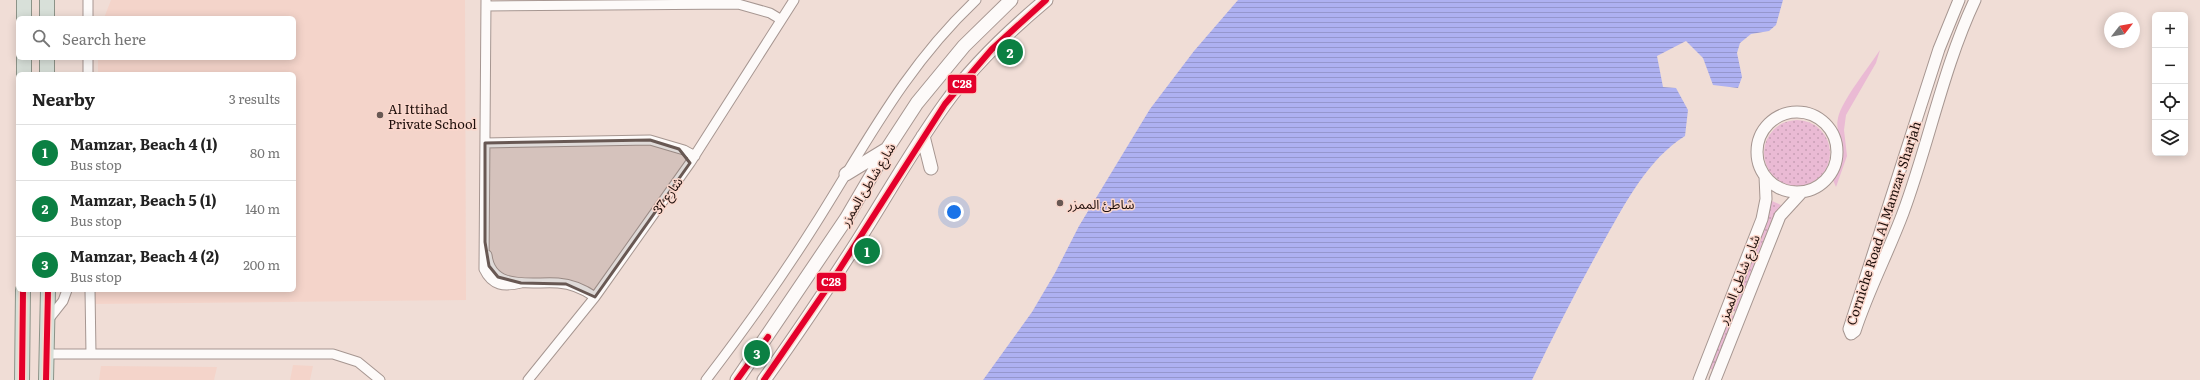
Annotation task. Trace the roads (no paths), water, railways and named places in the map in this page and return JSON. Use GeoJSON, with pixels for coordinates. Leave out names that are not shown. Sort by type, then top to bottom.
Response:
{"type":"FeatureCollection","features":[{"type":"Feature","properties":{"kind":"main road"},"geometry":{"type":"LineString","coordinates":[[24,0],[24,16]]}},
{"type":"Feature","properties":{"kind":"main road"},"geometry":{"type":"LineString","coordinates":[[47,0],[47,16]]}},
{"type":"Feature","properties":{"kind":"main road","name":"شارع شاطئ الممزر"},"geometry":{"type":"LineString","coordinates":[[737,380],[779,321],[846,219],[887,149],[918,103],[947,64],[980,28],[1011,0]]}},
{"type":"Feature","properties":{"kind":"main road","name":"شارع شاطئ الممزر"},"geometry":{"type":"LineString","coordinates":[[764,380],[838,273],[923,136],[946,103],[981,61],[1014,28],[1046,0]]}},
{"type":"Feature","properties":{"kind":"main road"},"geometry":{"type":"LineString","coordinates":[[24,60],[24,72]]}},
{"type":"Feature","properties":{"kind":"main road"},"geometry":{"type":"LineString","coordinates":[[47,60],[47,72]]}},
{"type":"Feature","properties":{"kind":"main road"},"geometry":{"type":"LineString","coordinates":[[923,136],[931,168]]}},
{"type":"Feature","properties":{"kind":"main road"},"geometry":{"type":"LineString","coordinates":[[846,174],[887,149]]}},
{"type":"Feature","properties":{"kind":"main road"},"geometry":{"type":"LineString","coordinates":[[22,380],[23,292]]}},
{"type":"Feature","properties":{"kind":"main road"},"geometry":{"type":"LineString","coordinates":[[46,380],[48,292]]}},
{"type":"Feature","properties":{"kind":"street"},"geometry":{"type":"LineString","coordinates":[[88,0],[88,16]]}},
{"type":"Feature","properties":{"kind":"street","name":"شارع 37"},"geometry":{"type":"LineString","coordinates":[[528,380],[593,300],[693,159],[778,22],[794,0]]}},
{"type":"Feature","properties":{"kind":"street"},"geometry":{"type":"LineString","coordinates":[[706,380],[781,276],[886,108],[911,72],[953,23],[976,0]]}},
{"type":"Feature","properties":{"kind":"street","name":"Corniche Road Al Mamzar Sharjah"},"geometry":{"type":"LineString","coordinates":[[1959,0],[1939,49],[1887,208],[1849,329],[1851,334],[1855,332],[1868,294],[1903,213],[1953,55],[1975,0]]}},
{"type":"Feature","properties":{"kind":"street"},"geometry":{"type":"LineString","coordinates":[[593,300],[585,290],[580,290],[558,283],[521,283],[503,286],[494,283],[488,277],[484,269],[486,3],[738,4],[750,6],[770,13],[778,22]]}},
{"type":"Feature","properties":{"kind":"street"},"geometry":{"type":"LineString","coordinates":[[88,60],[88,72]]}},
{"type":"Feature","properties":{"kind":"street"},"geometry":{"type":"LineString","coordinates":[[1790,112],[1810,114],[1818,118],[1830,130],[1837,149],[1836,162],[1831,173],[1824,182],[1802,192],[1781,189],[1765,176],[1757,155],[1758,143],[1762,132],[1769,123],[1779,116],[1790,112]]}},
{"type":"Feature","properties":{"kind":"street"},"geometry":{"type":"LineString","coordinates":[[485,143],[650,140],[665,143],[684,150],[693,159]]}},
{"type":"Feature","properties":{"kind":"street","name":"شارع شاطئ الممزر"},"geometry":{"type":"LineString","coordinates":[[1698,380],[1762,219],[1766,199],[1765,176]]}},
{"type":"Feature","properties":{"kind":"street","name":"شارع شاطئ الممزر"},"geometry":{"type":"LineString","coordinates":[[1715,380],[1780,216],[1802,192]]}},
{"type":"Feature","properties":{"kind":"street"},"geometry":{"type":"LineString","coordinates":[[1887,208],[1892,215],[1898,216],[1903,213]]}},
{"type":"Feature","properties":{"kind":"street"},"geometry":{"type":"LineString","coordinates":[[48,320],[63,301],[66,292]]}},
{"type":"Feature","properties":{"kind":"street"},"geometry":{"type":"LineString","coordinates":[[90,292],[91,354]]}},
{"type":"Feature","properties":{"kind":"street"},"geometry":{"type":"LineString","coordinates":[[47,354],[333,354],[358,362],[380,380]]}},
{"type":"Feature","properties":{"kind":"water"},"geometry":{"type":"Polygon","coordinates":[[[1238,0],[1783,0],[1776,25],[1769,31],[1751,34],[1740,43],[1737,53],[1742,77],[1738,88],[1713,85],[1703,58],[1686,41],[1657,56],[1663,87],[1676,88],[1688,110],[1685,136],[1660,157],[1649,169],[1630,196],[1558,326],[1532,380],[983,380],[1032,312],[1055,273],[1079,226],[1150,109],[1194,51],[1238,0]]]}},
{"type":"Feature","properties":{"kind":"place","name":"Mamzar, Beach 5 (1)"},"geometry":{"type":"Point","coordinates":[1010,52]}},
{"type":"Feature","properties":{"kind":"place","name":"Al Ittihad Private School"},"geometry":{"type":"Point","coordinates":[380,115]}},
{"type":"Feature","properties":{"kind":"place","name":"شاطئ الممزر"},"geometry":{"type":"Point","coordinates":[1060,203]}},
{"type":"Feature","properties":{"kind":"place","name":"Mamzar, Beach 4 (1)"},"geometry":{"type":"Point","coordinates":[867,251]}},
{"type":"Feature","properties":{"kind":"place","name":"Mamzar, Beach 4 (2)"},"geometry":{"type":"Point","coordinates":[757,353]}}]}
